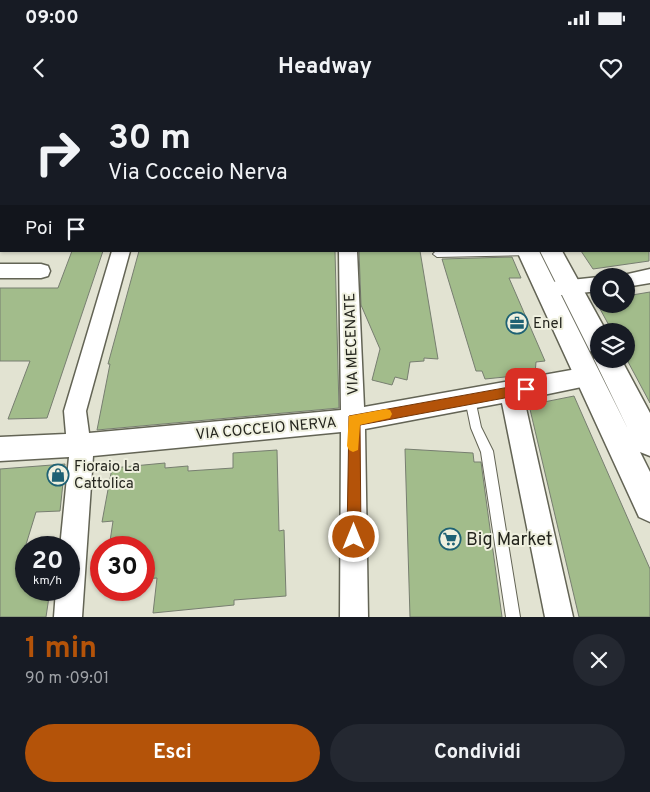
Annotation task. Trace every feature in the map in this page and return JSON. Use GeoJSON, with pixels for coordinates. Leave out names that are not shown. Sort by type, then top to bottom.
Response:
{"type":"FeatureCollection","features":[{"type":"Feature","properties":{"kind":"street"},"geometry":{"type":"LineString","coordinates":[[68,617],[82,445],[78,435],[75,410],[121,252]]}},
{"type":"Feature","properties":{"kind":"street","name":"VIA MECENATE"},"geometry":{"type":"LineString","coordinates":[[348,252],[353,420],[354,617]]}},
{"type":"Feature","properties":{"kind":"street"},"geometry":{"type":"LineString","coordinates":[[536,252],[558,288],[590,352]]}},
{"type":"Feature","properties":{"kind":"street"},"geometry":{"type":"LineString","coordinates":[[0,271],[41,271]]}},
{"type":"Feature","properties":{"kind":"street"},"geometry":{"type":"LineString","coordinates":[[635,278],[650,276]]}},
{"type":"Feature","properties":{"kind":"street"},"geometry":{"type":"LineString","coordinates":[[558,288],[590,285]]}},
{"type":"Feature","properties":{"kind":"street"},"geometry":{"type":"LineString","coordinates":[[558,288],[590,331]]}},
{"type":"Feature","properties":{"kind":"street"},"geometry":{"type":"LineString","coordinates":[[598,368],[650,442]]}},
{"type":"Feature","properties":{"kind":"street"},"geometry":{"type":"LineString","coordinates":[[598,368],[650,506]]}},
{"type":"Feature","properties":{"kind":"street","name":"VIA COCCEIO NERVA"},"geometry":{"type":"LineString","coordinates":[[0,449],[82,445],[353,420],[511,392],[598,368]]}},
{"type":"Feature","properties":{"kind":"street"},"geometry":{"type":"LineString","coordinates":[[511,392],[559,617]]}},
{"type":"Feature","properties":{"kind":"lane"},"geometry":{"type":"LineString","coordinates":[[437,254],[536,252]]}},
{"type":"Feature","properties":{"kind":"lane"},"geometry":{"type":"LineString","coordinates":[[470,399],[476,428],[487,451],[513,617]]}},
{"type":"Feature","properties":{"kind":"building"},"geometry":{"type":"Polygon","coordinates":[[[72,252],[103,252],[47,418],[8,419],[30,361],[0,361],[0,288],[58,288],[72,252]]]}},
{"type":"Feature","properties":{"kind":"building"},"geometry":{"type":"Polygon","coordinates":[[[139,252],[335,252],[339,408],[97,430],[110,364],[108,364],[139,252]]]}},
{"type":"Feature","properties":{"kind":"building"},"geometry":{"type":"Polygon","coordinates":[[[359,252],[420,252],[438,359],[424,358],[424,361],[410,362],[407,380],[395,377],[392,385],[372,380],[380,349],[361,305],[359,252]]]}},
{"type":"Feature","properties":{"kind":"building"},"geometry":{"type":"Polygon","coordinates":[[[582,252],[649,252],[649,261],[592,268],[582,252]]]}},
{"type":"Feature","properties":{"kind":"building"},"geometry":{"type":"Polygon","coordinates":[[[512,257],[521,278],[509,278],[545,361],[536,362],[535,374],[485,379],[482,371],[476,371],[442,259],[512,257]]]}},
{"type":"Feature","properties":{"kind":"building"},"geometry":{"type":"Polygon","coordinates":[[[650,292],[650,403],[631,368],[635,368],[635,323],[608,323],[602,313],[635,313],[635,294],[650,292]]]}},
{"type":"Feature","properties":{"kind":"building"},"geometry":{"type":"Polygon","coordinates":[[[574,396],[650,569],[650,617],[579,617],[529,405],[574,396]]]}},
{"type":"Feature","properties":{"kind":"building","name":"Big Market"},"geometry":{"type":"Polygon","coordinates":[[[405,449],[473,453],[474,462],[481,462],[502,617],[410,617],[405,449]]]}},
{"type":"Feature","properties":{"kind":"building"},"geometry":{"type":"Polygon","coordinates":[[[277,450],[279,531],[284,530],[286,596],[234,600],[234,605],[153,613],[157,578],[155,578],[155,536],[111,536],[113,521],[102,522],[112,468],[165,463],[165,468],[188,466],[188,471],[233,468],[233,453],[277,450]]]}},
{"type":"Feature","properties":{"kind":"building"},"geometry":{"type":"Polygon","coordinates":[[[65,464],[60,511],[36,512],[29,536],[15,536],[15,601],[48,601],[46,617],[0,617],[0,469],[65,464]]]}},
{"type":"Feature","properties":{"kind":"slow traffic"},"geometry":{"type":"LineString","coordinates":[[353,446],[353,420],[386,414]]}},
{"type":"Feature","properties":{"kind":"place","name":"Enel"},"geometry":{"type":"Point","coordinates":[517,323]}},
{"type":"Feature","properties":{"kind":"place","name":"Fioraio La Cattolica"},"geometry":{"type":"Point","coordinates":[58,475]}},
{"type":"Feature","properties":{"kind":"place","name":"Big Market"},"geometry":{"type":"Point","coordinates":[450,539]}},
{"type":"Feature","properties":{"kind":"route"},"geometry":{"type":"LineString","coordinates":[[354,537],[353,420],[526,389]]}}]}
